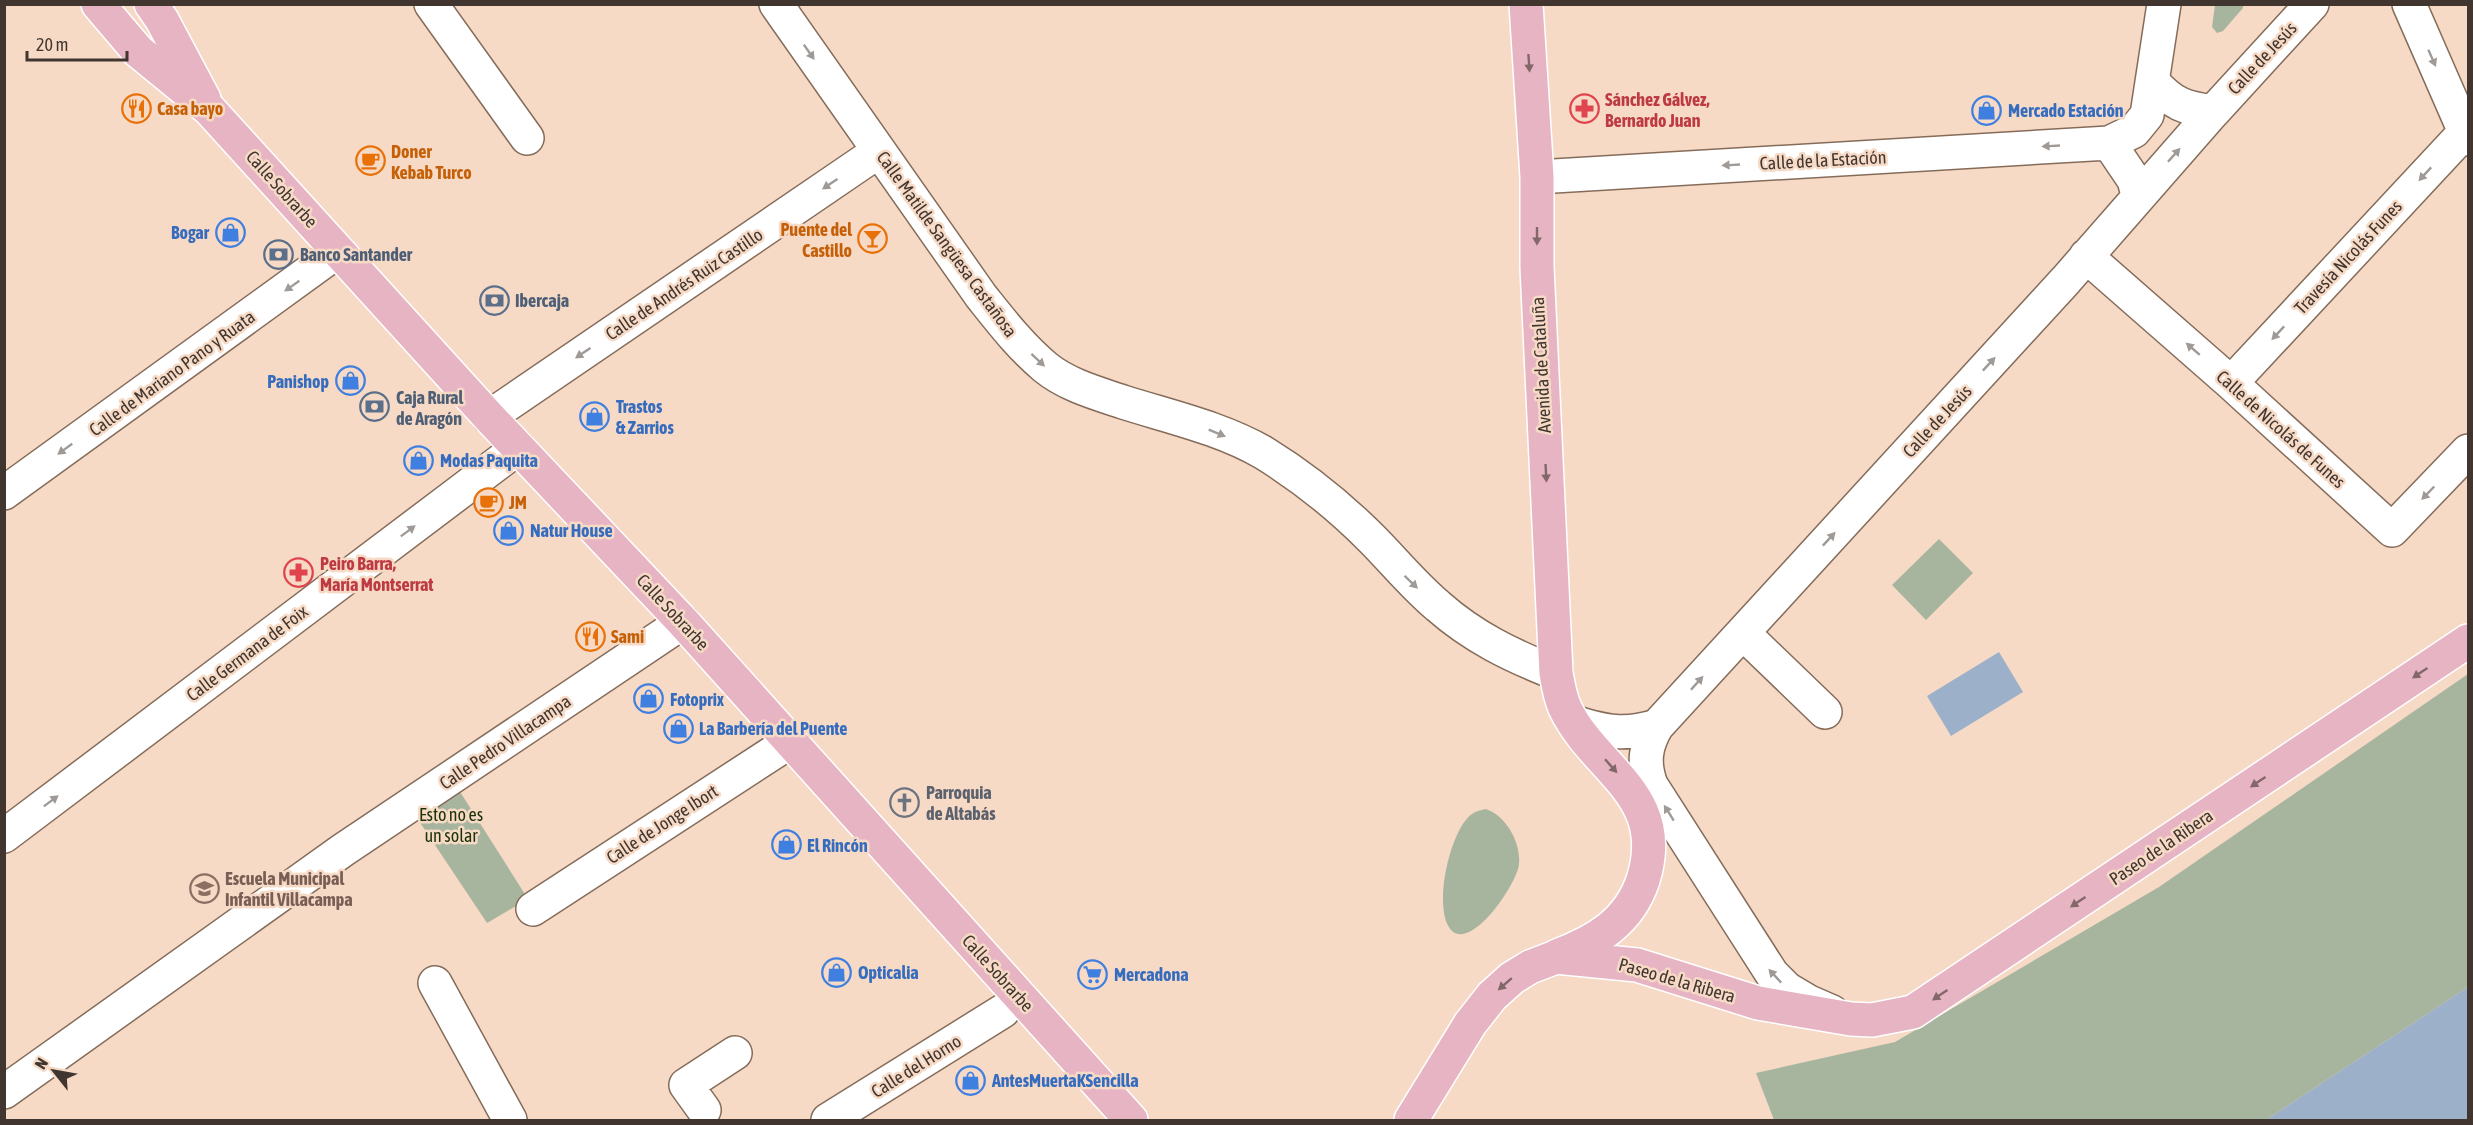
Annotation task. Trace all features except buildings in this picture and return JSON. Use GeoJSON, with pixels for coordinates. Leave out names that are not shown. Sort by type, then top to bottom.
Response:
{"type":"FeatureCollection","features":[{"type":"Feature","properties":{"kind":"main road"},"geometry":{"type":"LineString","coordinates":[[98,4],[138,51],[209,109]]}},
{"type":"Feature","properties":{"kind":"main road"},"geometry":{"type":"LineString","coordinates":[[151,4],[162,20],[209,109]]}},
{"type":"Feature","properties":{"kind":"main road","name":"Avenida de Cataluña"},"geometry":{"type":"LineString","coordinates":[[1526,4],[1537,177],[1537,267],[1556,673],[1561,696],[1573,722],[1620,777],[1642,811],[1646,827],[1647,866],[1639,891],[1630,908],[1617,924],[1584,946],[1556,957]]}},
{"type":"Feature","properties":{"kind":"main road","name":"Calle Sobrarbe"},"geometry":{"type":"LineString","coordinates":[[209,109],[489,417],[683,622],[1131,1120]]}},
{"type":"Feature","properties":{"kind":"main road","name":"Paseo de la Ribera"},"geometry":{"type":"LineString","coordinates":[[1411,1120],[1470,1024],[1491,996],[1521,972],[1556,957],[1637,964],[1758,1003],[1842,1016],[1872,1020],[1914,1012],[2469,641]]}},
{"type":"Feature","properties":{"kind":"street"},"geometry":{"type":"LineString","coordinates":[[431,4],[527,138]]}},
{"type":"Feature","properties":{"kind":"street","name":"Calle Matilde Sangüesa Castañosa"},"geometry":{"type":"LineString","coordinates":[[776,4],[981,296],[1014,338],[1046,368],[1081,388],[1212,430],[1261,452],[1294,472],[1328,499],[1371,539],[1409,581],[1462,625],[1514,657],[1556,673]]}},
{"type":"Feature","properties":{"kind":"street"},"geometry":{"type":"LineString","coordinates":[[2138,195],[2134,180],[2109,143],[2126,137],[2141,123],[2150,105],[2164,4]]}},
{"type":"Feature","properties":{"kind":"street","name":"Calle de Jesús"},"geometry":{"type":"LineString","coordinates":[[1657,726],[2086,256],[2212,112],[2312,4]]}},
{"type":"Feature","properties":{"kind":"street"},"geometry":{"type":"LineString","coordinates":[[2409,4],[2467,135]]}},
{"type":"Feature","properties":{"kind":"street"},"geometry":{"type":"LineString","coordinates":[[2153,82],[2169,99],[2181,106],[2212,112]]}},
{"type":"Feature","properties":{"kind":"street","name":"Travesía Nicolás Funes"},"geometry":{"type":"LineString","coordinates":[[2231,383],[2467,135]]}},
{"type":"Feature","properties":{"kind":"street","name":"Calle de la Estación"},"geometry":{"type":"LineString","coordinates":[[1537,177],[2109,143]]}},
{"type":"Feature","properties":{"kind":"street","name":"Calle de Andrés Ruiz Castillo"},"geometry":{"type":"LineString","coordinates":[[489,417],[879,150]]}},
{"type":"Feature","properties":{"kind":"street","name":"Calle de Mariano Pano y Ruata"},"geometry":{"type":"LineString","coordinates":[[4,493],[338,251]]}},
{"type":"Feature","properties":{"kind":"street","name":"Calle de Nicolás de Funes"},"geometry":{"type":"LineString","coordinates":[[2086,256],[2231,383],[2392,531],[2469,451]]}},
{"type":"Feature","properties":{"kind":"street","name":"Calle Germana de Foix"},"geometry":{"type":"LineString","coordinates":[[4,836],[518,448]]}},
{"type":"Feature","properties":{"kind":"street","name":"Calle Pedro Villacampa"},"geometry":{"type":"LineString","coordinates":[[4,1092],[343,850],[683,622]]}},
{"type":"Feature","properties":{"kind":"street"},"geometry":{"type":"LineString","coordinates":[[1743,633],[1825,712]]}},
{"type":"Feature","properties":{"kind":"street"},"geometry":{"type":"LineString","coordinates":[[1573,722],[1618,733],[1640,731],[1657,726]]}},
{"type":"Feature","properties":{"kind":"street","name":"Paseo de la Ribera"},"geometry":{"type":"LineString","coordinates":[[1657,726],[1646,752],[1647,772],[1651,785],[1753,948],[1772,974],[1787,989],[1809,1002],[1842,1016]]}},
{"type":"Feature","properties":{"kind":"street","name":"Calle de Jonge Ibort"},"geometry":{"type":"LineString","coordinates":[[533,909],[791,741]]}},
{"type":"Feature","properties":{"kind":"street"},"geometry":{"type":"LineString","coordinates":[[435,984],[510,1120]]}},
{"type":"Feature","properties":{"kind":"street","name":"Calle del Horno"},"geometry":{"type":"LineString","coordinates":[[828,1120],[1004,1011]]}},
{"type":"Feature","properties":{"kind":"street"},"geometry":{"type":"LineString","coordinates":[[688,1096],[735,1053]]}},
{"type":"Feature","properties":{"kind":"green space"},"geometry":{"type":"Polygon","coordinates":[[[2215,4],[2243,5],[2243,8],[2223,31],[2217,33],[2212,27],[2215,4]]]}},
{"type":"Feature","properties":{"kind":"green space"},"geometry":{"type":"Polygon","coordinates":[[[1939,539],[1973,573],[1926,620],[1892,585],[1939,539]]]}},
{"type":"Feature","properties":{"kind":"green space"},"geometry":{"type":"Polygon","coordinates":[[[2468,674],[2468,987],[2266,1120],[1774,1120],[1756,1073],[1895,1042],[2159,887],[2468,674]]]}},
{"type":"Feature","properties":{"kind":"green space","name":"Esto no es un solar"},"geometry":{"type":"Polygon","coordinates":[[[457,787],[528,899],[487,923],[415,815],[457,787]]]}},
{"type":"Feature","properties":{"kind":"green space"},"geometry":{"type":"Polygon","coordinates":[[[1486,809],[1500,817],[1511,831],[1518,847],[1519,864],[1517,873],[1503,899],[1481,924],[1470,932],[1460,934],[1451,930],[1446,920],[1443,888],[1446,870],[1464,822],[1474,813],[1486,809]]]}},
{"type":"Feature","properties":{"kind":"water"},"geometry":{"type":"Polygon","coordinates":[[[1999,652],[2023,692],[1951,736],[1927,696],[1999,652]]]}},
{"type":"Feature","properties":{"kind":"water"},"geometry":{"type":"Polygon","coordinates":[[[2468,987],[2468,1120],[2266,1120],[2468,987]]]}},
{"type":"Feature","properties":{"kind":"place","name":"Casa bayo"},"geometry":{"type":"Point","coordinates":[136,108]}},
{"type":"Feature","properties":{"kind":"place","name":"Sánchez Gálvez, Bernardo Juan"},"geometry":{"type":"Point","coordinates":[1584,109]}},
{"type":"Feature","properties":{"kind":"place","name":"Mercado Estación"},"geometry":{"type":"Point","coordinates":[1987,110]}},
{"type":"Feature","properties":{"kind":"place","name":"Doner Kebab Turco"},"geometry":{"type":"Point","coordinates":[370,161]}},
{"type":"Feature","properties":{"kind":"place","name":"Bogar"},"geometry":{"type":"Point","coordinates":[230,232]}},
{"type":"Feature","properties":{"kind":"place","name":"Puente del Castillo"},"geometry":{"type":"Point","coordinates":[873,239]}},
{"type":"Feature","properties":{"kind":"place","name":"Banco Santander"},"geometry":{"type":"Point","coordinates":[279,254]}},
{"type":"Feature","properties":{"kind":"place","name":"Ibercaja"},"geometry":{"type":"Point","coordinates":[494,300]}},
{"type":"Feature","properties":{"kind":"place","name":"Panishop"},"geometry":{"type":"Point","coordinates":[350,381]}},
{"type":"Feature","properties":{"kind":"place","name":"Caja Rural de Aragón"},"geometry":{"type":"Point","coordinates":[375,407]}},
{"type":"Feature","properties":{"kind":"place","name":"Trastos & Zarrios"},"geometry":{"type":"Point","coordinates":[595,416]}},
{"type":"Feature","properties":{"kind":"place","name":"Modas Paquita"},"geometry":{"type":"Point","coordinates":[419,460]}},
{"type":"Feature","properties":{"kind":"place","name":"JM"},"geometry":{"type":"Point","coordinates":[488,502]}},
{"type":"Feature","properties":{"kind":"place","name":"Natur House"},"geometry":{"type":"Point","coordinates":[509,530]}},
{"type":"Feature","properties":{"kind":"place","name":"Peiro Barra, María Montserrat"},"geometry":{"type":"Point","coordinates":[299,573]}},
{"type":"Feature","properties":{"kind":"place","name":"Sami"},"geometry":{"type":"Point","coordinates":[590,636]}},
{"type":"Feature","properties":{"kind":"place","name":"Fotoprix"},"geometry":{"type":"Point","coordinates":[649,699]}},
{"type":"Feature","properties":{"kind":"place","name":"La Barbería del Puente"},"geometry":{"type":"Point","coordinates":[678,728]}},
{"type":"Feature","properties":{"kind":"place","name":"Parroquia de Altabás"},"geometry":{"type":"Point","coordinates":[905,802]}},
{"type":"Feature","properties":{"kind":"place","name":"El Rincón"},"geometry":{"type":"Point","coordinates":[786,845]}},
{"type":"Feature","properties":{"kind":"place","name":"Escuela Municipal Infantil Villacampa"},"geometry":{"type":"Point","coordinates":[204,888]}},
{"type":"Feature","properties":{"kind":"place","name":"Opticalia"},"geometry":{"type":"Point","coordinates":[837,972]}},
{"type":"Feature","properties":{"kind":"place","name":"Mercadona"},"geometry":{"type":"Point","coordinates":[1093,974]}},
{"type":"Feature","properties":{"kind":"place","name":"AntesMuertaKSencilla"},"geometry":{"type":"Point","coordinates":[971,1080]}}]}
